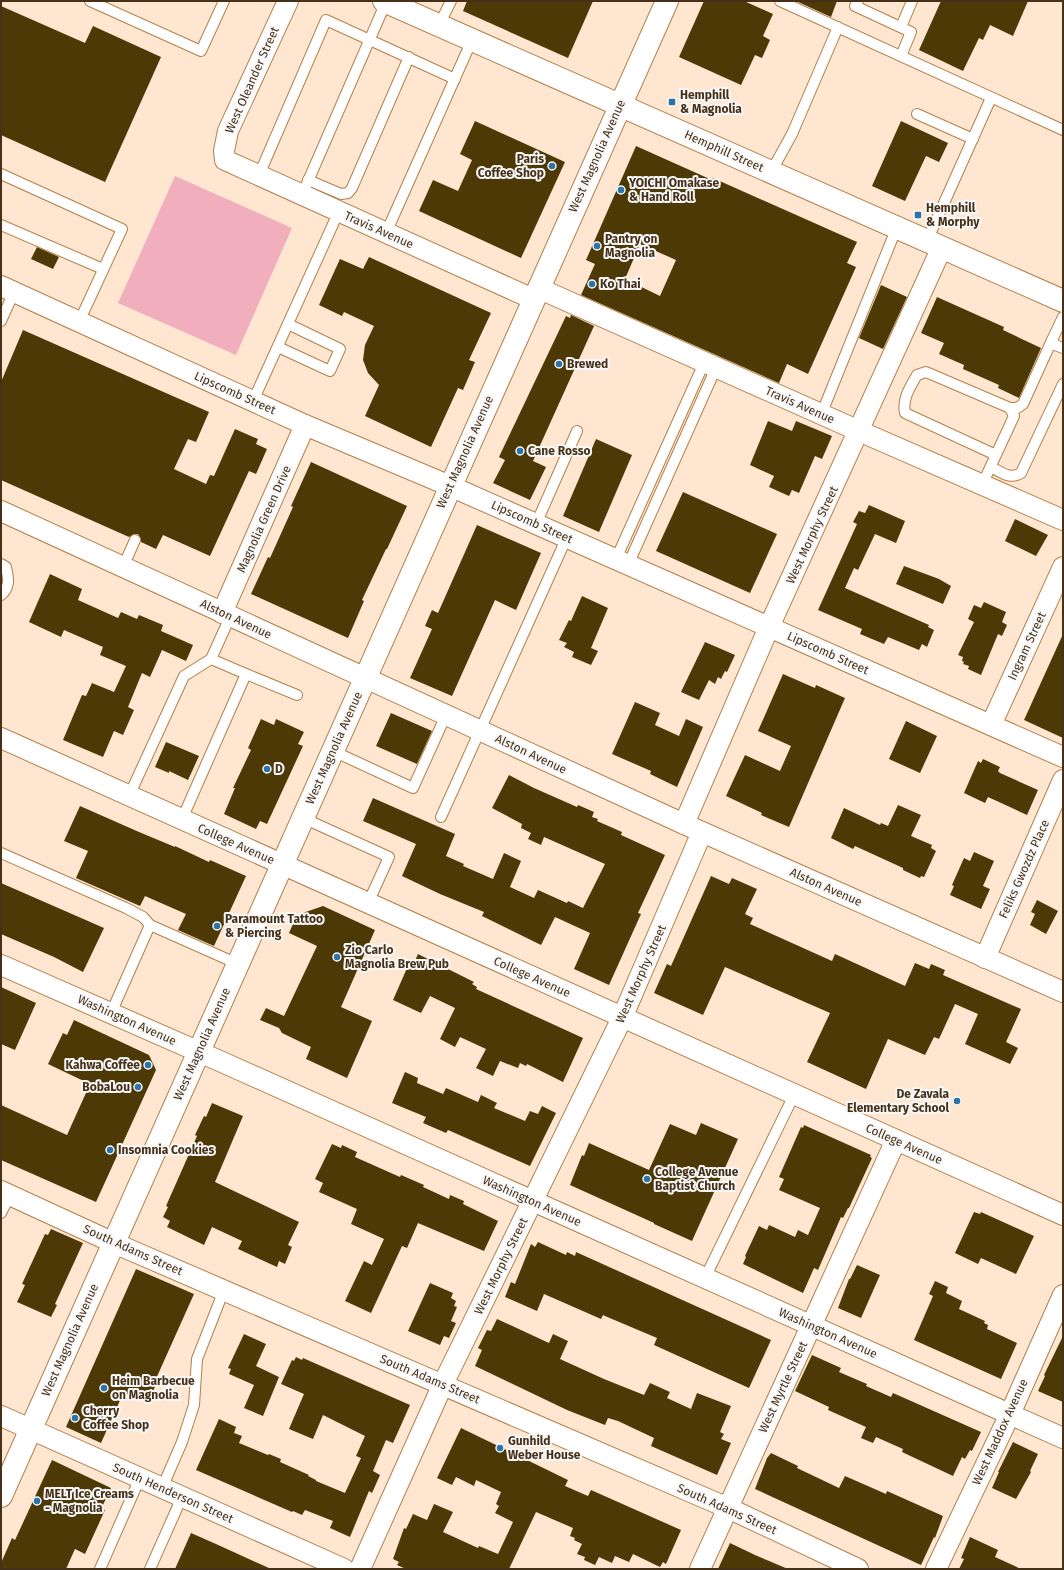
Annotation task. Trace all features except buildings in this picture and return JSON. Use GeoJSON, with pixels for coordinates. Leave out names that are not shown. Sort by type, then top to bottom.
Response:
{"type":"FeatureCollection","features":[{"type":"Feature","properties":{"kind":"street","name":"West Oleander Street"},"geometry":{"type":"LineString","coordinates":[[225,160],[224,151],[228,131],[288,1]]}},
{"type":"Feature","properties":{"kind":"street","name":"Hemphill Street"},"geometry":{"type":"LineString","coordinates":[[385,1],[1063,301]]}},
{"type":"Feature","properties":{"kind":"street","name":"West Magnolia Avenue"},"geometry":{"type":"LineString","coordinates":[[1,1496],[667,1]]}},
{"type":"Feature","properties":{"kind":"street","name":"Travis Avenue"},"geometry":{"type":"LineString","coordinates":[[225,160],[259,175],[305,187],[339,211],[386,233],[710,365],[1063,520]]}},
{"type":"Feature","properties":{"kind":"street","name":"West Morphy Street"},"geometry":{"type":"LineString","coordinates":[[684,824],[770,627],[859,431],[935,244]]}},
{"type":"Feature","properties":{"kind":"street","name":"Lipscomb Street"},"geometry":{"type":"LineString","coordinates":[[8,289],[253,401],[567,537],[1063,757]]}},
{"type":"Feature","properties":{"kind":"street","name":"Magnolia Green Drive"},"geometry":{"type":"LineString","coordinates":[[226,614],[305,424]]}},
{"type":"Feature","properties":{"kind":"street","name":"Alston Avenue"},"geometry":{"type":"LineString","coordinates":[[1,511],[684,824],[1063,992]]}},
{"type":"Feature","properties":{"kind":"street","name":"Ingram Street"},"geometry":{"type":"LineString","coordinates":[[991,725],[1063,567]]}},
{"type":"Feature","properties":{"kind":"street","name":"College Avenue"},"geometry":{"type":"LineString","coordinates":[[1,738],[1063,1215]]}},
{"type":"Feature","properties":{"kind":"street","name":"Feliks Gwozdz Place"},"geometry":{"type":"LineString","coordinates":[[985,958],[1063,780]]}},
{"type":"Feature","properties":{"kind":"street","name":"West Morphy Street"},"geometry":{"type":"LineString","coordinates":[[360,1569],[443,1384],[622,1018],[702,832]]}},
{"type":"Feature","properties":{"kind":"street","name":"Washington Avenue"},"geometry":{"type":"LineString","coordinates":[[1,965],[1063,1438]]}},
{"type":"Feature","properties":{"kind":"street","name":"West Myrtle Street"},"geometry":{"type":"LineString","coordinates":[[700,1569],[896,1140]]}},
{"type":"Feature","properties":{"kind":"street","name":"South Adams Street"},"geometry":{"type":"LineString","coordinates":[[5,1193],[114,1243],[728,1508],[858,1569]]}},
{"type":"Feature","properties":{"kind":"street","name":"West Maddox Avenue"},"geometry":{"type":"LineString","coordinates":[[936,1569],[1010,1414],[1063,1295]]}},
{"type":"Feature","properties":{"kind":"street","name":"South Henderson Street"},"geometry":{"type":"LineString","coordinates":[[1,1416],[344,1569]]}},
{"type":"Feature","properties":{"kind":"lane"},"geometry":{"type":"LineString","coordinates":[[90,1],[201,51],[221,2]]}},
{"type":"Feature","properties":{"kind":"lane"},"geometry":{"type":"LineString","coordinates":[[385,1],[370,39],[305,187],[341,194],[348,193],[352,188],[409,57]]}},
{"type":"Feature","properties":{"kind":"lane"},"geometry":{"type":"LineString","coordinates":[[439,25],[451,1]]}},
{"type":"Feature","properties":{"kind":"lane"},"geometry":{"type":"LineString","coordinates":[[780,1],[1063,130]]}},
{"type":"Feature","properties":{"kind":"lane"},"geometry":{"type":"LineString","coordinates":[[858,1],[856,6],[911,32],[901,56]]}},
{"type":"Feature","properties":{"kind":"lane"},"geometry":{"type":"LineString","coordinates":[[901,27],[912,1]]}},
{"type":"Feature","properties":{"kind":"lane"},"geometry":{"type":"LineString","coordinates":[[259,175],[326,20],[455,79]]}},
{"type":"Feature","properties":{"kind":"lane"},"geometry":{"type":"LineString","coordinates":[[771,172],[792,134],[838,27]]}},
{"type":"Feature","properties":{"kind":"lane"},"geometry":{"type":"LineString","coordinates":[[386,233],[472,40]]}},
{"type":"Feature","properties":{"kind":"lane"},"geometry":{"type":"LineString","coordinates":[[935,244],[973,139],[991,98]]}},
{"type":"Feature","properties":{"kind":"lane"},"geometry":{"type":"LineString","coordinates":[[917,114],[973,139]]}},
{"type":"Feature","properties":{"kind":"lane"},"geometry":{"type":"LineString","coordinates":[[1,174],[122,229],[79,322]]}},
{"type":"Feature","properties":{"kind":"lane"},"geometry":{"type":"LineString","coordinates":[[253,401],[339,211]]}},
{"type":"Feature","properties":{"kind":"lane"},"geometry":{"type":"LineString","coordinates":[[1,226],[103,269]]}},
{"type":"Feature","properties":{"kind":"lane"},"geometry":{"type":"LineString","coordinates":[[821,414],[897,227]]}},
{"type":"Feature","properties":{"kind":"lane"},"geometry":{"type":"LineString","coordinates":[[1,321],[8,289]]}},
{"type":"Feature","properties":{"kind":"lane"},"geometry":{"type":"LineString","coordinates":[[996,455],[905,413],[903,405],[909,390],[917,375],[926,372],[1010,408],[1017,408],[1023,404],[1063,318]]}},
{"type":"Feature","properties":{"kind":"lane"},"geometry":{"type":"LineString","coordinates":[[278,347],[330,371],[340,349],[288,324]]}},
{"type":"Feature","properties":{"kind":"lane"},"geometry":{"type":"LineString","coordinates":[[1052,340],[1055,345],[1063,348]]}},
{"type":"Feature","properties":{"kind":"lane"},"geometry":{"type":"LineString","coordinates":[[622,562],[710,365]]}},
{"type":"Feature","properties":{"kind":"lane"},"geometry":{"type":"LineString","coordinates":[[991,467],[1010,476],[1016,476],[1021,473],[1063,384]]}},
{"type":"Feature","properties":{"kind":"lane"},"geometry":{"type":"LineString","coordinates":[[982,485],[1014,416],[1010,408]]}},
{"type":"Feature","properties":{"kind":"lane"},"geometry":{"type":"LineString","coordinates":[[536,524],[577,431]]}},
{"type":"Feature","properties":{"kind":"lane"},"geometry":{"type":"LineString","coordinates":[[441,817],[567,537]]}},
{"type":"Feature","properties":{"kind":"lane"},"geometry":{"type":"LineString","coordinates":[[122,567],[135,540]]}},
{"type":"Feature","properties":{"kind":"lane"},"geometry":{"type":"LineString","coordinates":[[1,564],[6,567],[9,582],[1,595]]}},
{"type":"Feature","properties":{"kind":"lane"},"geometry":{"type":"LineString","coordinates":[[129,796],[184,676],[211,659],[226,614]]}},
{"type":"Feature","properties":{"kind":"lane"},"geometry":{"type":"LineString","coordinates":[[211,659],[297,695]]}},
{"type":"Feature","properties":{"kind":"lane"},"geometry":{"type":"LineString","coordinates":[[182,819],[246,674]]}},
{"type":"Feature","properties":{"kind":"lane"},"geometry":{"type":"LineString","coordinates":[[333,751],[413,788],[446,715]]}},
{"type":"Feature","properties":{"kind":"lane"},"geometry":{"type":"LineString","coordinates":[[303,818],[389,857],[368,903]]}},
{"type":"Feature","properties":{"kind":"lane"},"geometry":{"type":"LineString","coordinates":[[1,853],[126,908],[143,917],[150,925],[238,964]]}},
{"type":"Feature","properties":{"kind":"lane"},"geometry":{"type":"LineString","coordinates":[[111,1013],[150,925]]}},
{"type":"Feature","properties":{"kind":"lane"},"geometry":{"type":"LineString","coordinates":[[705,1278],[794,1095]]}},
{"type":"Feature","properties":{"kind":"lane"},"geometry":{"type":"LineString","coordinates":[[1,1214],[5,1193]]}},
{"type":"Feature","properties":{"kind":"lane"},"geometry":{"type":"LineString","coordinates":[[162,1488],[182,1442],[194,1405],[197,1359],[224,1290]]}},
{"type":"Feature","properties":{"kind":"lane"},"geometry":{"type":"LineString","coordinates":[[100,1569],[140,1478]]}},
{"type":"Feature","properties":{"kind":"lane"},"geometry":{"type":"LineString","coordinates":[[150,1569],[182,1497]]}},
{"type":"Feature","properties":{"kind":"shaded area"},"geometry":{"type":"Polygon","coordinates":[[[175,176],[292,228],[236,355],[118,303],[175,176]]]}},
{"type":"Feature","properties":{"kind":"place","name":"Hemphill & Magnolia"},"geometry":{"type":"Point","coordinates":[672,102]}},
{"type":"Feature","properties":{"kind":"place","name":"Paris Coffee Shop"},"geometry":{"type":"Point","coordinates":[552,166]}},
{"type":"Feature","properties":{"kind":"place","name":"YOICHI Omakase & Hand Roll"},"geometry":{"type":"Point","coordinates":[621,190]}},
{"type":"Feature","properties":{"kind":"place","name":"Hemphill & Morphy"},"geometry":{"type":"Point","coordinates":[918,215]}},
{"type":"Feature","properties":{"kind":"place","name":"Pantry on Magnolia"},"geometry":{"type":"Point","coordinates":[597,246]}},
{"type":"Feature","properties":{"kind":"place","name":"Ko Thai"},"geometry":{"type":"Point","coordinates":[592,284]}},
{"type":"Feature","properties":{"kind":"place","name":"Brewed"},"geometry":{"type":"Point","coordinates":[559,364]}},
{"type":"Feature","properties":{"kind":"place","name":"Cane Rosso"},"geometry":{"type":"Point","coordinates":[520,451]}},
{"type":"Feature","properties":{"kind":"place","name":"D"},"geometry":{"type":"Point","coordinates":[267,769]}},
{"type":"Feature","properties":{"kind":"place","name":"Paramount Tattoo & Piercing"},"geometry":{"type":"Point","coordinates":[217,926]}},
{"type":"Feature","properties":{"kind":"place","name":"Zio Carlo Magnolia Brew Pub"},"geometry":{"type":"Point","coordinates":[337,957]}},
{"type":"Feature","properties":{"kind":"place","name":"Kahwa Coffee"},"geometry":{"type":"Point","coordinates":[148,1065]}},
{"type":"Feature","properties":{"kind":"place","name":"BobaLou"},"geometry":{"type":"Point","coordinates":[138,1087]}},
{"type":"Feature","properties":{"kind":"place","name":"De Zavala Elementary School"},"geometry":{"type":"Point","coordinates":[957,1101]}},
{"type":"Feature","properties":{"kind":"place","name":"Insomnia Cookies"},"geometry":{"type":"Point","coordinates":[110,1150]}},
{"type":"Feature","properties":{"kind":"place","name":"College Avenue Baptist Church"},"geometry":{"type":"Point","coordinates":[647,1179]}},
{"type":"Feature","properties":{"kind":"place","name":"Heim Barbecue on Magnolia"},"geometry":{"type":"Point","coordinates":[104,1388]}},
{"type":"Feature","properties":{"kind":"place","name":"Cherry Coffee Shop"},"geometry":{"type":"Point","coordinates":[75,1418]}},
{"type":"Feature","properties":{"kind":"place","name":"Gunhild Weber House"},"geometry":{"type":"Point","coordinates":[500,1448]}},
{"type":"Feature","properties":{"kind":"place","name":"MELT Ice Creams - Magnolia"},"geometry":{"type":"Point","coordinates":[37,1501]}}]}
